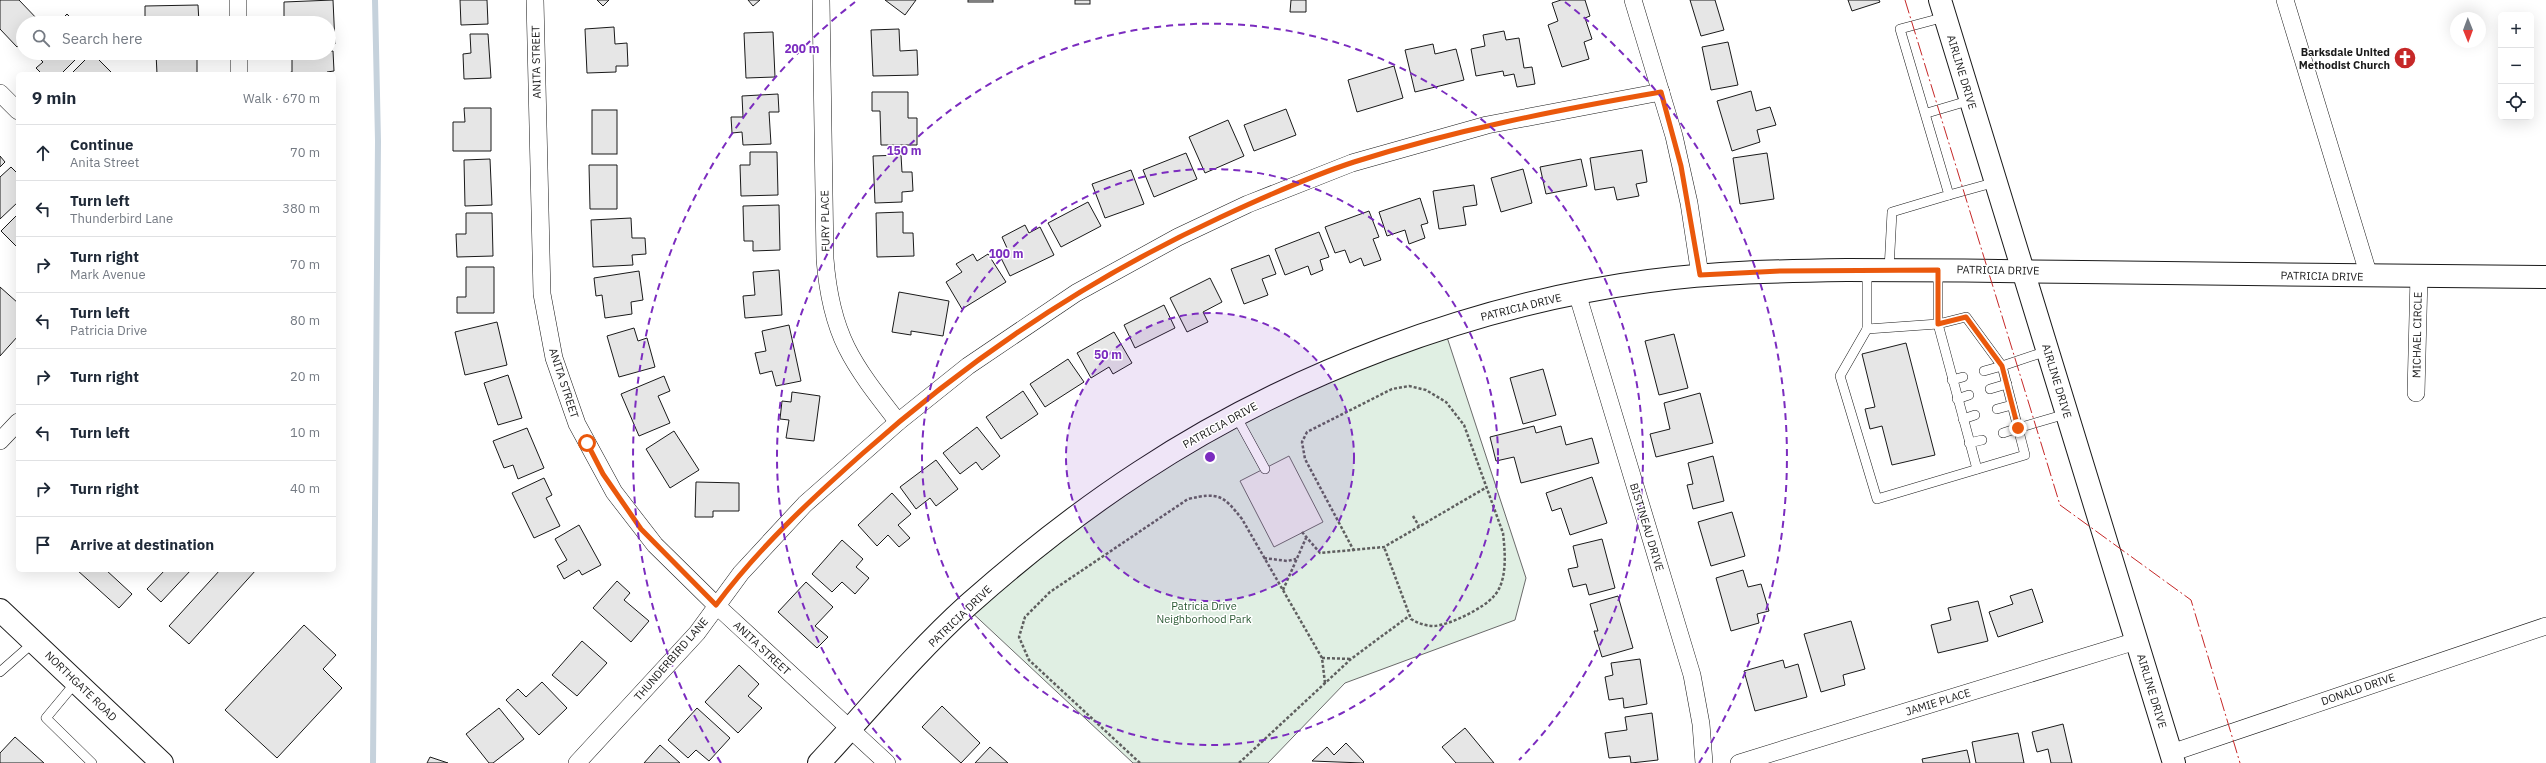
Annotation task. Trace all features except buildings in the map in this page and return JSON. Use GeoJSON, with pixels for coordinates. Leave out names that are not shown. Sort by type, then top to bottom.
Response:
{"type":"FeatureCollection","features":[{"type":"Feature","properties":{"kind":"street"},"geometry":{"type":"LineString","coordinates":[[238,0],[238,16]]}},
{"type":"Feature","properties":{"kind":"street","name":"ANITA STREET"},"geometry":{"type":"LineString","coordinates":[[535,0],[540,266],[544,307],[554,358],[577,424],[614,492],[655,545],[716,605],[887,763]]}},
{"type":"Feature","properties":{"kind":"street","name":"FURY PLACE"},"geometry":{"type":"LineString","coordinates":[[821,0],[825,258],[830,298],[837,328],[851,358],[898,422]]}},
{"type":"Feature","properties":{"kind":"street"},"geometry":{"type":"LineString","coordinates":[[1633,0],[1661,92],[1681,166],[1700,275]]}},
{"type":"Feature","properties":{"kind":"street","name":"PATRICIA DRIVE"},"geometry":{"type":"LineString","coordinates":[[2285,0],[2369,276]]}},
{"type":"Feature","properties":{"kind":"street","name":"AIRLINE DRIVE"},"geometry":{"type":"LineString","coordinates":[[1942,8],[2172,758]]}},
{"type":"Feature","properties":{"kind":"street"},"geometry":{"type":"LineString","coordinates":[[239,60],[239,72]]}},
{"type":"Feature","properties":{"kind":"street","name":"THUNDERBIRD LANE"},"geometry":{"type":"LineString","coordinates":[[577,763],[697,632],[741,573],[806,504],[898,422],[968,366],[1076,293],[1178,237],[1248,204],[1352,163],[1450,134],[1534,114],[1661,92]]}},
{"type":"Feature","properties":{"kind":"street"},"geometry":{"type":"LineString","coordinates":[[0,93],[16,109]]}},
{"type":"Feature","properties":{"kind":"street","name":"PATRICIA DRIVE"},"geometry":{"type":"LineString","coordinates":[[820,763],[966,607],[1023,559],[1142,471],[1235,415],[1290,389],[1384,349],[1462,323],[1577,293],[1651,280],[1700,275],[1773,271],[1938,270],[2546,277]]}},
{"type":"Feature","properties":{"kind":"street","name":"MICHAEL CIRCLE"},"geometry":{"type":"LineString","coordinates":[[2416,393],[2419,276]]}},
{"type":"Feature","properties":{"kind":"street","name":"BISTINEAU DRIVE"},"geometry":{"type":"LineString","coordinates":[[1577,293],[1692,675],[1699,710],[1704,763]]}},
{"type":"Feature","properties":{"kind":"street"},"geometry":{"type":"LineString","coordinates":[[0,441],[16,424]]}},
{"type":"Feature","properties":{"kind":"street","name":"NORTHGATE ROAD"},"geometry":{"type":"LineString","coordinates":[[0,610],[162,763]]}},
{"type":"Feature","properties":{"kind":"street","name":"DONALD DRIVE"},"geometry":{"type":"LineString","coordinates":[[2172,758],[2546,626]]}},
{"type":"Feature","properties":{"kind":"street","name":"JAMIE PLACE"},"geometry":{"type":"LineString","coordinates":[[1739,763],[2136,641]]}},
{"type":"Feature","properties":{"kind":"lane"},"geometry":{"type":"LineString","coordinates":[[1942,8],[1900,29],[1927,113],[1949,195]]}},
{"type":"Feature","properties":{"kind":"lane"},"geometry":{"type":"LineString","coordinates":[[1927,113],[1970,100]]}},
{"type":"Feature","properties":{"kind":"lane"},"geometry":{"type":"LineString","coordinates":[[1889,270],[1892,212],[1996,182]]}},
{"type":"Feature","properties":{"kind":"lane"},"geometry":{"type":"LineString","coordinates":[[1867,270],[1867,329],[1840,376],[1877,499],[2025,455],[2002,366],[1966,317],[1938,324],[1867,329]]}},
{"type":"Feature","properties":{"kind":"lane"},"geometry":{"type":"LineString","coordinates":[[1938,270],[1938,324],[1962,419],[1977,469]]}},
{"type":"Feature","properties":{"kind":"lane"},"geometry":{"type":"LineString","coordinates":[[1984,371],[2048,351]]}},
{"type":"Feature","properties":{"kind":"lane"},"geometry":{"type":"LineString","coordinates":[[1952,380],[1963,377]]}},
{"type":"Feature","properties":{"kind":"lane"},"geometry":{"type":"LineString","coordinates":[[1990,389],[2007,384]]}},
{"type":"Feature","properties":{"kind":"lane"},"geometry":{"type":"LineString","coordinates":[[1957,399],[1969,395]]}},
{"type":"Feature","properties":{"kind":"lane"},"geometry":{"type":"LineString","coordinates":[[1997,409],[2012,405]]}},
{"type":"Feature","properties":{"kind":"lane"},"geometry":{"type":"LineString","coordinates":[[2003,433],[2066,414]]}},
{"type":"Feature","properties":{"kind":"lane"},"geometry":{"type":"LineString","coordinates":[[1235,415],[1265,469]]}},
{"type":"Feature","properties":{"kind":"lane"},"geometry":{"type":"LineString","coordinates":[[1962,419],[1976,415]]}},
{"type":"Feature","properties":{"kind":"lane"},"geometry":{"type":"LineString","coordinates":[[1970,443],[1982,440]]}},
{"type":"Feature","properties":{"kind":"lane"},"geometry":{"type":"LineString","coordinates":[[0,672],[34,642]]}},
{"type":"Feature","properties":{"kind":"lane"},"geometry":{"type":"LineString","coordinates":[[76,682],[46,718],[92,763]]}},
{"type":"Feature","properties":{"kind":"path"},"geometry":{"type":"LineString","coordinates":[[1354,551],[1305,459],[1302,442],[1307,432],[1392,389],[1409,386],[1426,390],[1446,402],[1464,425],[1503,533],[1505,550],[1501,582],[1495,596],[1469,614],[1435,626],[1422,624],[1411,619],[1409,616],[1384,547]]}},
{"type":"Feature","properties":{"kind":"path"},"geometry":{"type":"LineString","coordinates":[[1302,532],[1320,553],[1384,547],[1487,487]]}},
{"type":"Feature","properties":{"kind":"path"},"geometry":{"type":"LineString","coordinates":[[1140,763],[1029,660],[1019,638],[1025,617],[1050,592],[1188,499],[1207,495],[1226,499],[1242,519],[1322,658],[1325,683]]}},
{"type":"Feature","properties":{"kind":"path"},"geometry":{"type":"LineString","coordinates":[[1413,516],[1419,526]]}},
{"type":"Feature","properties":{"kind":"path"},"geometry":{"type":"LineString","coordinates":[[1282,590],[1306,537]]}},
{"type":"Feature","properties":{"kind":"path"},"geometry":{"type":"LineString","coordinates":[[1264,558],[1287,561],[1297,559]]}},
{"type":"Feature","properties":{"kind":"path"},"geometry":{"type":"LineString","coordinates":[[1239,763],[1351,659],[1409,616]]}},
{"type":"Feature","properties":{"kind":"path"},"geometry":{"type":"LineString","coordinates":[[1322,658],[1351,659]]}},
{"type":"Feature","properties":{"kind":"green space","name":"Patricia Drive Neighborhood Park"},"geometry":{"type":"Polygon","coordinates":[[[1444,328],[1526,578],[1515,620],[1345,683],[1268,763],[1133,763],[966,607],[1235,415],[1444,328]]]}},
{"type":"Feature","properties":{"kind":"shaded area"},"geometry":{"type":"Polygon","coordinates":[[[1289,456],[1323,522],[1274,547],[1240,481],[1289,456]]]}},
{"type":"Feature","properties":{"kind":"waterway"},"geometry":{"type":"LineString","coordinates":[[373,763],[378,141],[375,0]]}},
{"type":"Feature","properties":{"kind":"power"},"geometry":{"type":"LineString","coordinates":[[1905,0],[2060,505],[2191,600],[2240,763]]}},
{"type":"Feature","properties":{"kind":"place","name":"Barksdale United Methodist Church"},"geometry":{"type":"Point","coordinates":[2405,58]}},
{"type":"Feature","properties":{"kind":"route"},"geometry":{"type":"LineString","coordinates":[[587,443],[614,492],[641,529],[655,545],[716,605],[741,573],[806,504],[898,422],[968,366],[1022,327],[1125,264],[1248,204],[1352,163],[1450,134],[1534,114],[1661,92],[1681,166],[1700,275],[1780,271],[1938,270],[1938,324],[1966,317],[2002,366],[2018,428]]}}]}
